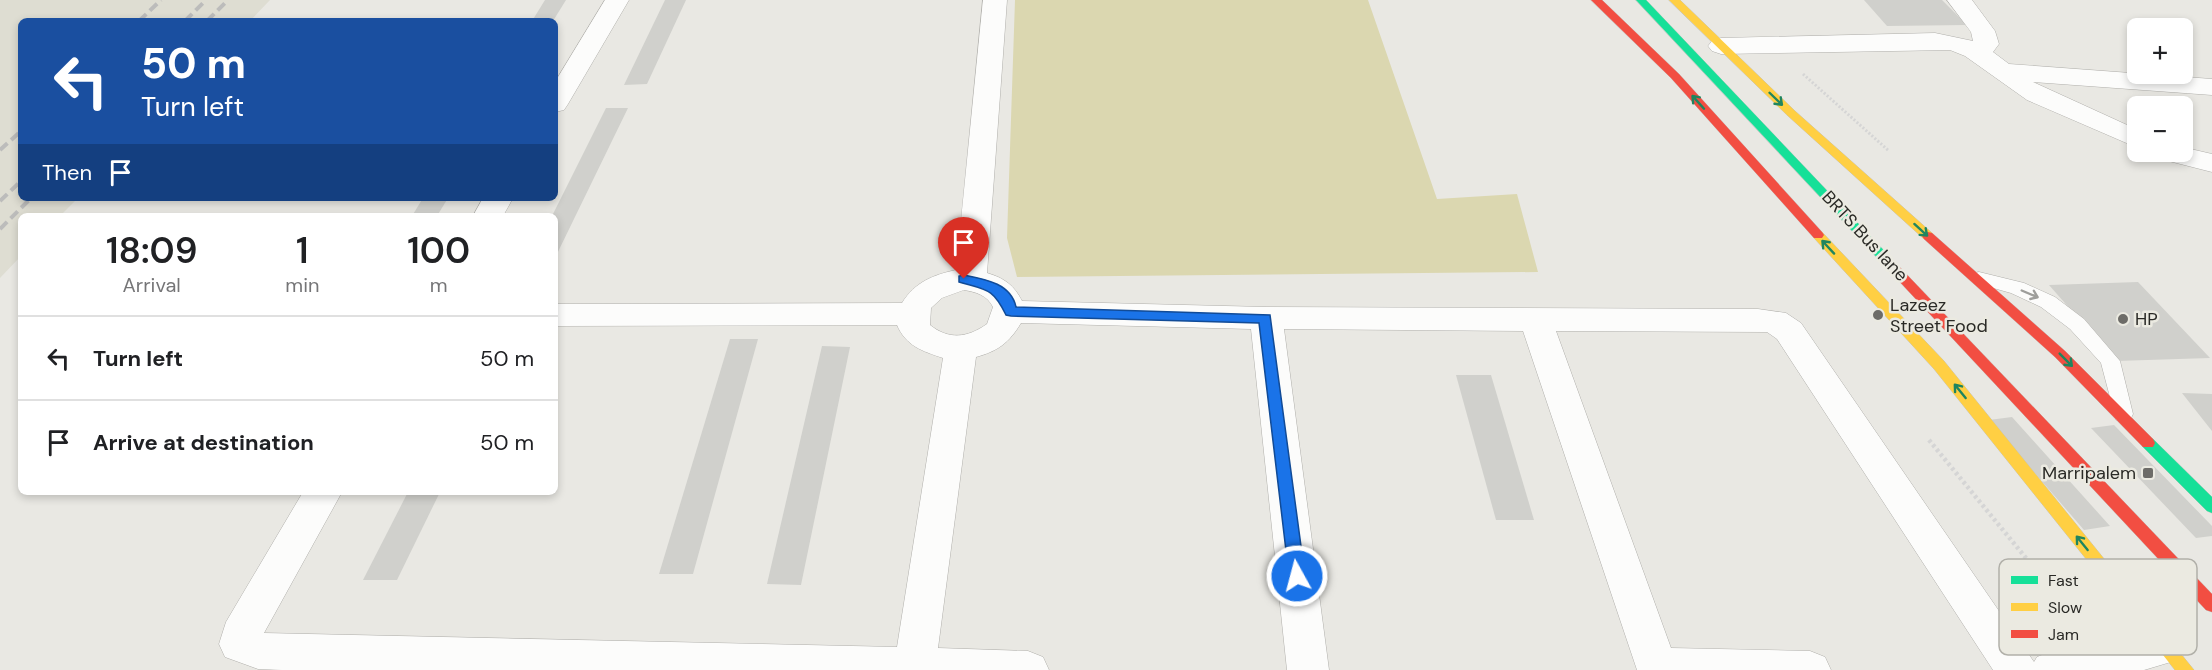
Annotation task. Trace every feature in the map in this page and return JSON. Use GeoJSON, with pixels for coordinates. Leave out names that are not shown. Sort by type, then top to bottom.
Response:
{"type":"FeatureCollection","features":[{"type":"Feature","properties":{"kind":"main road"},"geometry":{"type":"LineString","coordinates":[[1596,0],[1675,76],[1807,224],[1939,365],[2095,559]]}},
{"type":"Feature","properties":{"kind":"main road","name":"BRTS Bus lane"},"geometry":{"type":"LineString","coordinates":[[1641,0],[2169,559]]}},
{"type":"Feature","properties":{"kind":"main road"},"geometry":{"type":"LineString","coordinates":[[1674,0],[1791,113],[2060,354],[2212,507]]}},
{"type":"Feature","properties":{"kind":"main road","name":"BRTS Bus lane"},"geometry":{"type":"LineString","coordinates":[[2197,589],[2212,605]]}},
{"type":"Feature","properties":{"kind":"street"},"geometry":{"type":"LineString","coordinates":[[558,99],[617,0]]}},
{"type":"Feature","properties":{"kind":"street"},"geometry":{"type":"LineString","coordinates":[[971,280],[995,0]]}},
{"type":"Feature","properties":{"kind":"street"},"geometry":{"type":"LineString","coordinates":[[1959,0],[1983,32],[1986,44],[1979,52]]}},
{"type":"Feature","properties":{"kind":"street"},"geometry":{"type":"LineString","coordinates":[[1721,46],[1935,41],[1962,44],[1979,52],[2001,71],[2058,105],[2127,135]]}},
{"type":"Feature","properties":{"kind":"street"},"geometry":{"type":"LineString","coordinates":[[2001,71],[2212,87]]}},
{"type":"Feature","properties":{"kind":"street"},"geometry":{"type":"LineString","coordinates":[[2193,159],[2212,164]]}},
{"type":"Feature","properties":{"kind":"street"},"geometry":{"type":"LineString","coordinates":[[971,280],[992,285],[1002,292],[1011,312],[1007,324],[998,334],[984,343],[961,348],[934,344],[921,337],[914,326],[912,314],[916,303],[935,286],[949,281],[971,280]]}},
{"type":"Feature","properties":{"kind":"street"},"geometry":{"type":"LineString","coordinates":[[1011,312],[1266,318],[1774,321],[1789,331],[1999,643]]}},
{"type":"Feature","properties":{"kind":"street"},"geometry":{"type":"LineString","coordinates":[[558,315],[912,314]]}},
{"type":"Feature","properties":{"kind":"street"},"geometry":{"type":"LineString","coordinates":[[1266,318],[1308,670]]}},
{"type":"Feature","properties":{"kind":"street"},"geometry":{"type":"LineString","coordinates":[[1536,320],[1657,668],[1810,670]]}},
{"type":"Feature","properties":{"kind":"street"},"geometry":{"type":"LineString","coordinates":[[915,668],[961,348]]}},
{"type":"Feature","properties":{"kind":"street"},"geometry":{"type":"LineString","coordinates":[[321,495],[246,622],[240,644],[258,651],[1028,670]]}},
{"type":"Feature","properties":{"kind":"street"},"geometry":{"type":"LineString","coordinates":[[2007,655],[2017,670]]}},
{"type":"Feature","properties":{"kind":"street"},"geometry":{"type":"LineString","coordinates":[[2052,670],[2100,662],[2175,658]]}},
{"type":"Feature","properties":{"kind":"lane"},"geometry":{"type":"LineString","coordinates":[[1974,277],[2016,288],[2048,302],[2077,324],[2110,361],[2124,418]]}},
{"type":"Feature","properties":{"kind":"path"},"geometry":{"type":"LineString","coordinates":[[1929,440],[2021,559]]}},
{"type":"Feature","properties":{"kind":"path"},"geometry":{"type":"LineString","coordinates":[[2095,655],[2100,662]]}},
{"type":"Feature","properties":{"kind":"shaded area"},"geometry":{"type":"Polygon","coordinates":[[[0,0],[270,0],[253,18],[18,18],[18,201],[75,201],[63,213],[18,213],[18,259],[0,278],[0,0]]]}},
{"type":"Feature","properties":{"kind":"shaded area"},"geometry":{"type":"Polygon","coordinates":[[[1015,0],[1368,0],[1437,199],[1517,194],[1538,272],[1017,277],[1007,238],[1015,0]]]}},
{"type":"Feature","properties":{"kind":"building"},"geometry":{"type":"Polygon","coordinates":[[[545,0],[566,0],[555,18],[534,18],[545,0]]]}},
{"type":"Feature","properties":{"kind":"building"},"geometry":{"type":"Polygon","coordinates":[[[665,0],[686,0],[647,84],[624,85],[665,0]]]}},
{"type":"Feature","properties":{"kind":"building"},"geometry":{"type":"Polygon","coordinates":[[[1864,0],[1942,0],[1967,25],[1887,26],[1864,0]]]}},
{"type":"Feature","properties":{"kind":"building"},"geometry":{"type":"Polygon","coordinates":[[[606,108],[628,108],[558,252],[558,213],[554,213],[606,108]]]}},
{"type":"Feature","properties":{"kind":"building"},"geometry":{"type":"Polygon","coordinates":[[[421,201],[446,201],[439,213],[414,213],[421,201]]]}},
{"type":"Feature","properties":{"kind":"building"},"geometry":{"type":"Polygon","coordinates":[[[2138,282],[2210,358],[2116,361],[2049,285],[2138,282]]]}},
{"type":"Feature","properties":{"kind":"building"},"geometry":{"type":"Polygon","coordinates":[[[730,339],[758,339],[693,574],[659,574],[730,339]]]}},
{"type":"Feature","properties":{"kind":"building"},"geometry":{"type":"Polygon","coordinates":[[[822,346],[850,347],[801,585],[767,584],[822,346]]]}},
{"type":"Feature","properties":{"kind":"building"},"geometry":{"type":"Polygon","coordinates":[[[1456,375],[1491,375],[1534,520],[1496,520],[1456,375]]]}},
{"type":"Feature","properties":{"kind":"building"},"geometry":{"type":"Polygon","coordinates":[[[2182,393],[2212,394],[2212,431],[2182,393]]]}},
{"type":"Feature","properties":{"kind":"building"},"geometry":{"type":"Polygon","coordinates":[[[2012,417],[2110,526],[2084,530],[1989,420],[2012,417]]]}},
{"type":"Feature","properties":{"kind":"building"},"geometry":{"type":"Polygon","coordinates":[[[2114,425],[2212,526],[2212,536],[2196,538],[2091,428],[2114,425]]]}},
{"type":"Feature","properties":{"kind":"building"},"geometry":{"type":"Polygon","coordinates":[[[406,495],[439,495],[397,580],[363,580],[406,495]]]}},
{"type":"Feature","properties":{"kind":"railway"},"geometry":{"type":"LineString","coordinates":[[142,18],[161,0]]}},
{"type":"Feature","properties":{"kind":"railway"},"geometry":{"type":"LineString","coordinates":[[188,18],[206,0]]}},
{"type":"Feature","properties":{"kind":"railway"},"geometry":{"type":"LineString","coordinates":[[210,18],[228,0]]}},
{"type":"Feature","properties":{"kind":"railway"},"geometry":{"type":"LineString","coordinates":[[0,150],[18,134]]}},
{"type":"Feature","properties":{"kind":"railway"},"geometry":{"type":"LineString","coordinates":[[0,201],[18,184]]}},
{"type":"Feature","properties":{"kind":"railway"},"geometry":{"type":"LineString","coordinates":[[0,229],[28,201]]}},
{"type":"Feature","properties":{"kind":"traffic: fast"},"geometry":{"type":"LineString","coordinates":[[1641,0],[1888,262]]}},
{"type":"Feature","properties":{"kind":"traffic: fast"},"geometry":{"type":"LineString","coordinates":[[2148,443],[2212,507]]}},
{"type":"Feature","properties":{"kind":"traffic: slow"},"geometry":{"type":"LineString","coordinates":[[1674,0],[1791,113],[1928,236]]}},
{"type":"Feature","properties":{"kind":"traffic: slow"},"geometry":{"type":"LineString","coordinates":[[1818,235],[1939,365],[2095,559]]}},
{"type":"Feature","properties":{"kind":"traffic: slow"},"geometry":{"type":"LineString","coordinates":[[2173,655],[2185,670]]}},
{"type":"Feature","properties":{"kind":"traffic: jam"},"geometry":{"type":"LineString","coordinates":[[1596,0],[1675,76],[1818,235]]}},
{"type":"Feature","properties":{"kind":"traffic: jam"},"geometry":{"type":"LineString","coordinates":[[1928,236],[2060,354],[2148,443]]}},
{"type":"Feature","properties":{"kind":"traffic: jam"},"geometry":{"type":"LineString","coordinates":[[1888,262],[2169,559]]}},
{"type":"Feature","properties":{"kind":"traffic: jam"},"geometry":{"type":"LineString","coordinates":[[2197,589],[2212,605]]}},
{"type":"Feature","properties":{"kind":"place","name":"Lazeez Street Food"},"geometry":{"type":"Point","coordinates":[1878,315]}},
{"type":"Feature","properties":{"kind":"place","name":"HP"},"geometry":{"type":"Point","coordinates":[2123,319]}},
{"type":"Feature","properties":{"kind":"place","name":"Marripalem"},"geometry":{"type":"Point","coordinates":[2148,473]}},
{"type":"Feature","properties":{"kind":"route"},"geometry":{"type":"LineString","coordinates":[[964,279],[992,285],[1002,292],[1011,312],[1266,318],[1297,576]]}}]}
